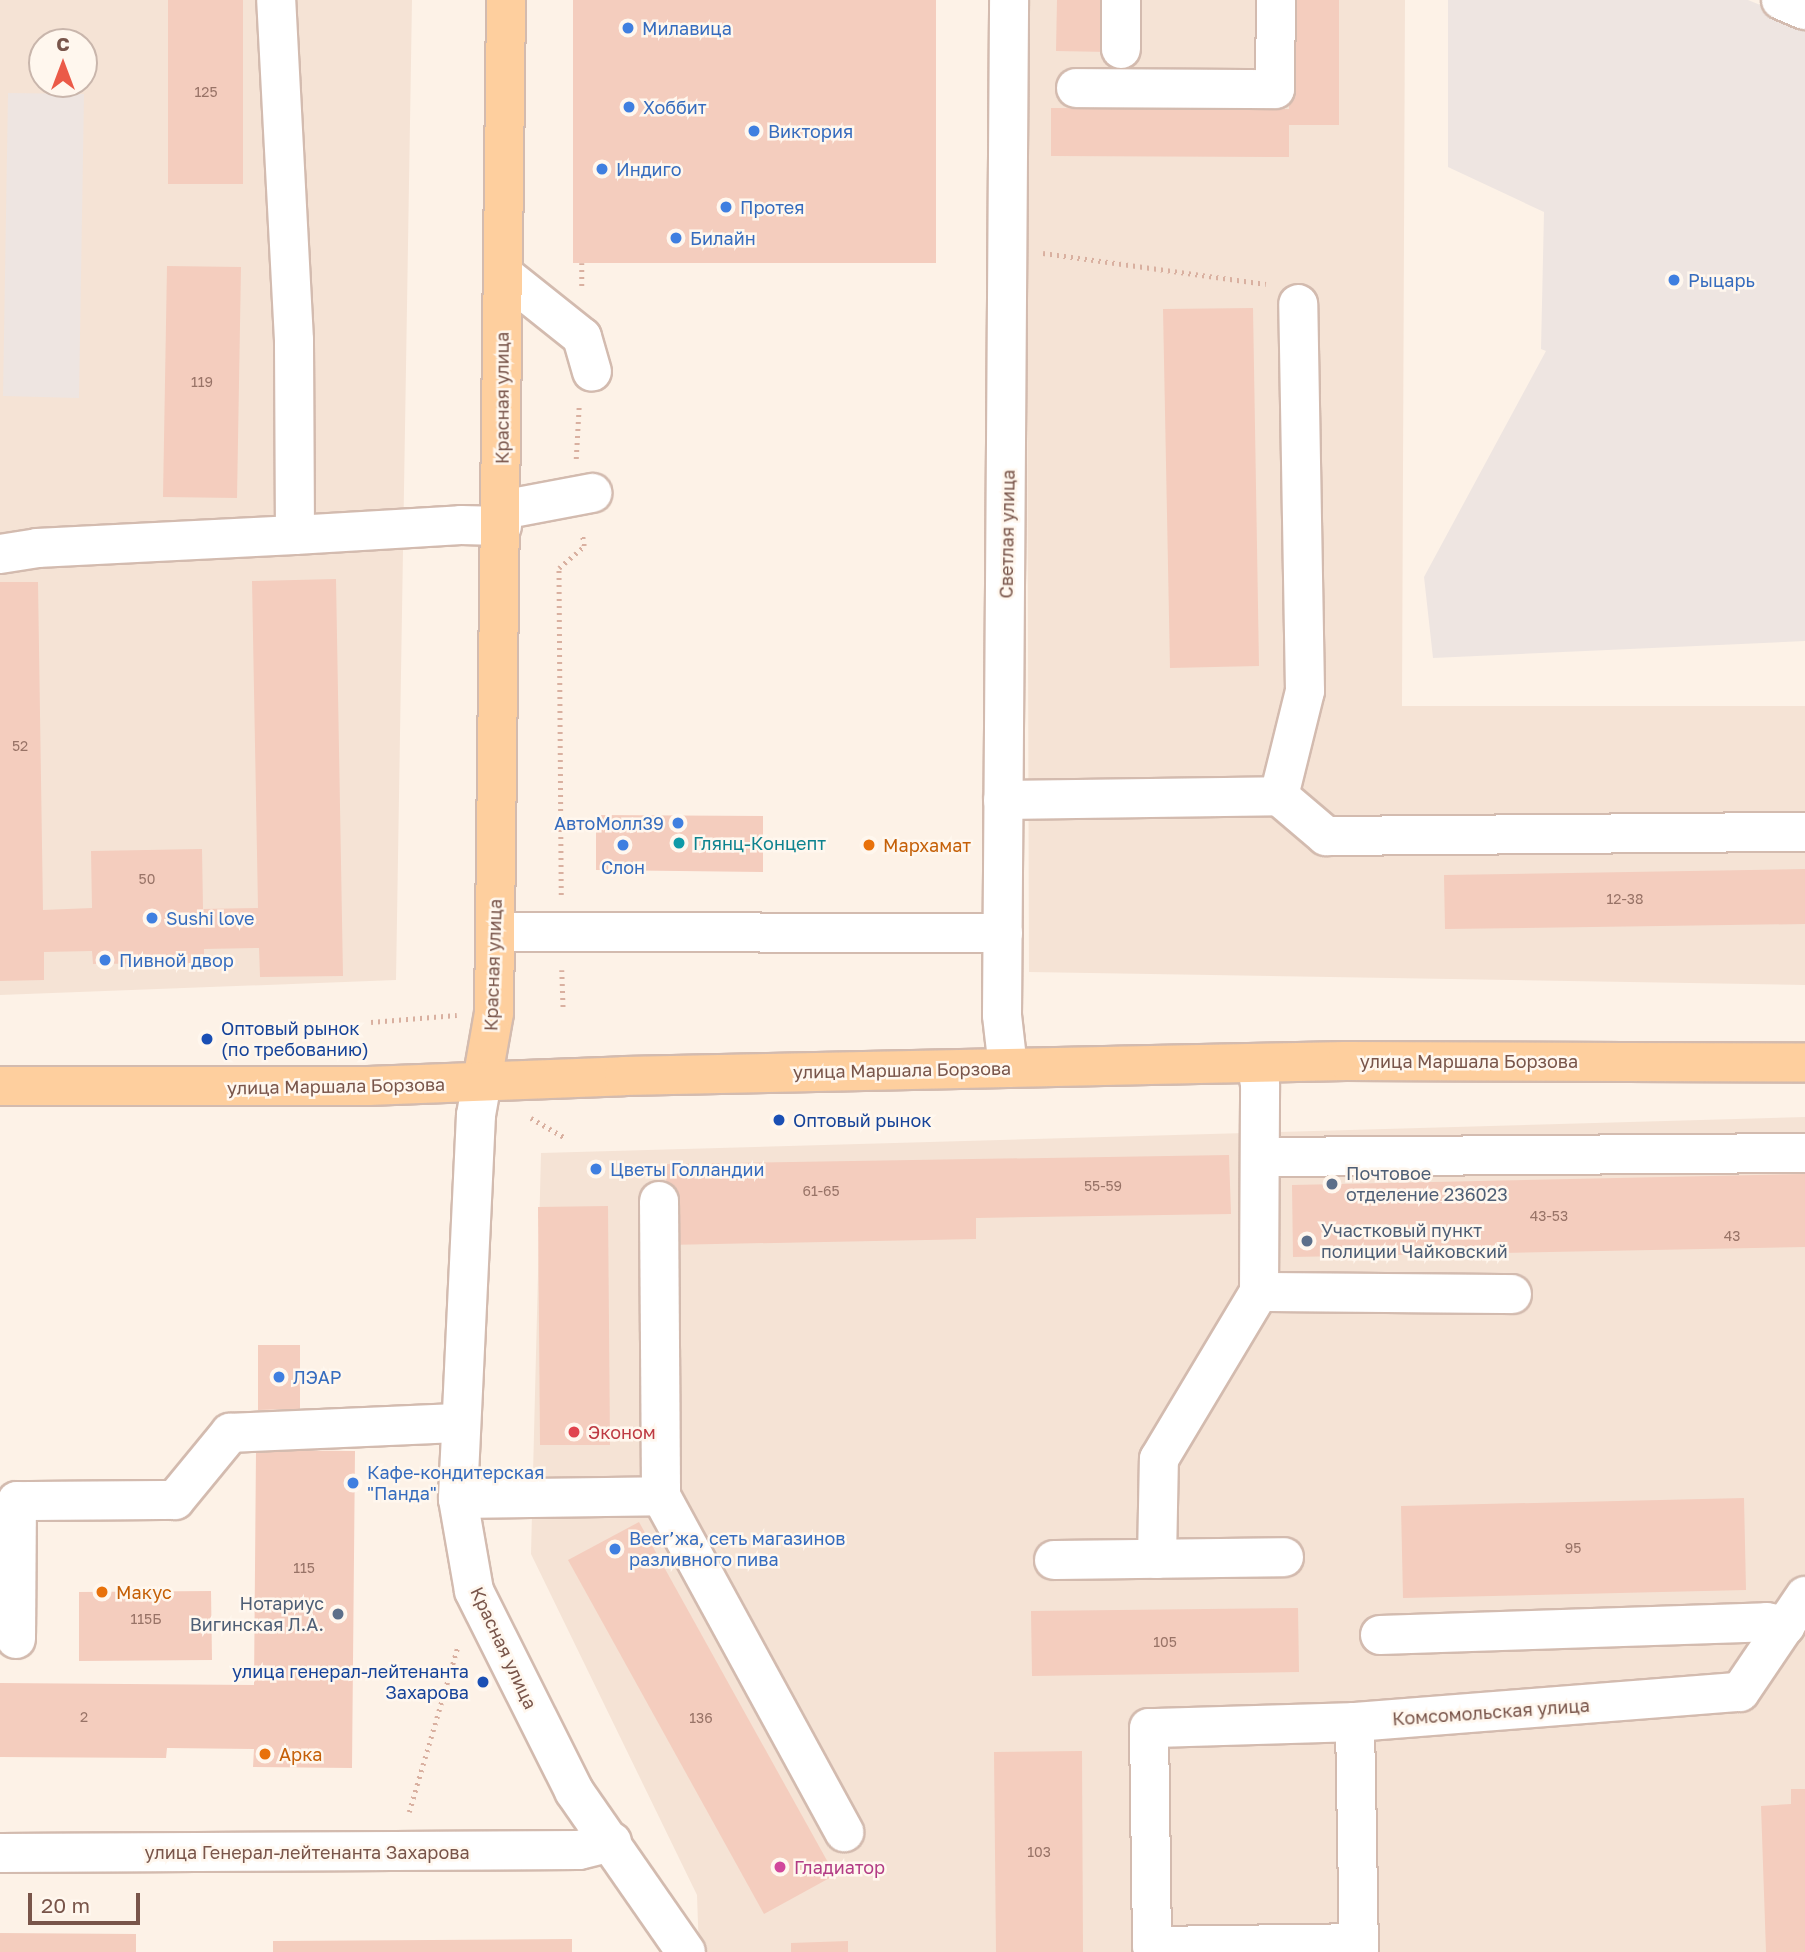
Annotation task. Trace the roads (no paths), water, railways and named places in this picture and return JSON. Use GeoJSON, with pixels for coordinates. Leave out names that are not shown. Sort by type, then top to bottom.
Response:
{"type":"FeatureCollection","features":[{"type":"Feature","properties":{"kind":"main road","name":"Красная улица"},"geometry":{"type":"LineString","coordinates":[[482,1081],[494,1013],[502,518],[506,0]]}},
{"type":"Feature","properties":{"kind":"main road","name":"улица Маршала Борзова"},"geometry":{"type":"LineString","coordinates":[[0,1086],[166,1089],[1256,1064],[1805,1063]]}},
{"type":"Feature","properties":{"kind":"street"},"geometry":{"type":"LineString","coordinates":[[276,0],[294,340],[295,535]]}},
{"type":"Feature","properties":{"kind":"street","name":"Светлая улица"},"geometry":{"type":"LineString","coordinates":[[1009,0],[1002,1015],[1009,1068]]}},
{"type":"Feature","properties":{"kind":"street"},"geometry":{"type":"LineString","coordinates":[[1121,0],[1121,49]]}},
{"type":"Feature","properties":{"kind":"street"},"geometry":{"type":"LineString","coordinates":[[1076,88],[1275,89],[1276,0]]}},
{"type":"Feature","properties":{"kind":"street"},"geometry":{"type":"LineString","coordinates":[[1780,0],[1805,10]]}},
{"type":"Feature","properties":{"kind":"street"},"geometry":{"type":"LineString","coordinates":[[503,274],[584,371]]}},
{"type":"Feature","properties":{"kind":"street"},"geometry":{"type":"LineString","coordinates":[[1279,796],[1306,691],[1288,295]]}},
{"type":"Feature","properties":{"kind":"street"},"geometry":{"type":"LineString","coordinates":[[0,554],[37,548],[295,535],[502,518],[583,493]]}},
{"type":"Feature","properties":{"kind":"street"},"geometry":{"type":"LineString","coordinates":[[1003,800],[1279,796],[1326,836],[1805,832]]}},
{"type":"Feature","properties":{"kind":"street"},"geometry":{"type":"LineString","coordinates":[[495,932],[1003,933]]}},
{"type":"Feature","properties":{"kind":"street"},"geometry":{"type":"LineString","coordinates":[[1157,1559],[1159,1459],[1259,1292],[1260,1157],[1256,1064]]}},
{"type":"Feature","properties":{"kind":"street","name":"Красная улица"},"geometry":{"type":"LineString","coordinates":[[482,1081],[476,1115],[458,1499],[474,1591],[574,1791],[686,1952]]}},
{"type":"Feature","properties":{"kind":"street"},"geometry":{"type":"LineString","coordinates":[[1260,1157],[1805,1153]]}},
{"type":"Feature","properties":{"kind":"street"},"geometry":{"type":"LineString","coordinates":[[659,1201],[662,1496],[844,1832]]}},
{"type":"Feature","properties":{"kind":"street"},"geometry":{"type":"LineString","coordinates":[[1259,1292],[1512,1293]]}},
{"type":"Feature","properties":{"kind":"street"},"geometry":{"type":"LineString","coordinates":[[16,1639],[17,1501],[176,1500],[230,1433],[461,1423]]}},
{"type":"Feature","properties":{"kind":"street"},"geometry":{"type":"LineString","coordinates":[[458,1499],[662,1496]]}},
{"type":"Feature","properties":{"kind":"street"},"geometry":{"type":"LineString","coordinates":[[1054,1560],[1284,1557]]}},
{"type":"Feature","properties":{"kind":"street"},"geometry":{"type":"LineString","coordinates":[[1380,1635],[1767,1622],[1795,1611]]}},
{"type":"Feature","properties":{"kind":"street","name":"Комсомольская улица"},"geometry":{"type":"LineString","coordinates":[[1355,1722],[1740,1692],[1795,1611]]}},
{"type":"Feature","properties":{"kind":"street"},"geometry":{"type":"LineString","coordinates":[[1355,1722],[1359,1947],[1152,1946],[1149,1728],[1355,1722]]}},
{"type":"Feature","properties":{"kind":"street","name":"улица Генерал-лейтенанта Захарова"},"geometry":{"type":"LineString","coordinates":[[0,1853],[579,1850],[612,1842]]}},
{"type":"Feature","properties":{"kind":"place","name":"Милавица"},"geometry":{"type":"Point","coordinates":[628,28]}},
{"type":"Feature","properties":{"kind":"place","name":"Хоббит"},"geometry":{"type":"Point","coordinates":[629,107]}},
{"type":"Feature","properties":{"kind":"place","name":"Виктория"},"geometry":{"type":"Point","coordinates":[754,131]}},
{"type":"Feature","properties":{"kind":"place","name":"Индиго"},"geometry":{"type":"Point","coordinates":[602,169]}},
{"type":"Feature","properties":{"kind":"place","name":"Протея"},"geometry":{"type":"Point","coordinates":[726,207]}},
{"type":"Feature","properties":{"kind":"place","name":"Билайн"},"geometry":{"type":"Point","coordinates":[676,238]}},
{"type":"Feature","properties":{"kind":"place","name":"Рыцарь"},"geometry":{"type":"Point","coordinates":[1674,280]}},
{"type":"Feature","properties":{"kind":"place","name":"АвтоМолл39"},"geometry":{"type":"Point","coordinates":[678,823]}},
{"type":"Feature","properties":{"kind":"place","name":"Глянц-Концепт"},"geometry":{"type":"Point","coordinates":[679,843]}},
{"type":"Feature","properties":{"kind":"place","name":"Слон"},"geometry":{"type":"Point","coordinates":[623,845]}},
{"type":"Feature","properties":{"kind":"place","name":"Мархамат"},"geometry":{"type":"Point","coordinates":[869,845]}},
{"type":"Feature","properties":{"kind":"place","name":"Sushi love"},"geometry":{"type":"Point","coordinates":[152,918]}},
{"type":"Feature","properties":{"kind":"place","name":"Пивной двор"},"geometry":{"type":"Point","coordinates":[105,960]}},
{"type":"Feature","properties":{"kind":"place","name":"Оптовый рынок (по требованию)"},"geometry":{"type":"Point","coordinates":[207,1039]}},
{"type":"Feature","properties":{"kind":"place","name":"Оптовый рынок"},"geometry":{"type":"Point","coordinates":[779,1120]}},
{"type":"Feature","properties":{"kind":"place","name":"Цветы Голландии"},"geometry":{"type":"Point","coordinates":[596,1169]}},
{"type":"Feature","properties":{"kind":"place","name":"Почтовое отделение 236023"},"geometry":{"type":"Point","coordinates":[1332,1184]}},
{"type":"Feature","properties":{"kind":"place","name":"Участковый пункт полиции Чайковский"},"geometry":{"type":"Point","coordinates":[1307,1241]}},
{"type":"Feature","properties":{"kind":"place","name":"ЛЭАР"},"geometry":{"type":"Point","coordinates":[279,1377]}},
{"type":"Feature","properties":{"kind":"place","name":"Эконом"},"geometry":{"type":"Point","coordinates":[574,1432]}},
{"type":"Feature","properties":{"kind":"place","name":"Кафе-кондитерская \"Панда\""},"geometry":{"type":"Point","coordinates":[353,1483]}},
{"type":"Feature","properties":{"kind":"place","name":"Beer’жа, сеть магазинов разливного пива"},"geometry":{"type":"Point","coordinates":[615,1549]}},
{"type":"Feature","properties":{"kind":"place","name":"Макус"},"geometry":{"type":"Point","coordinates":[102,1592]}},
{"type":"Feature","properties":{"kind":"place","name":"Нотариус Вигинская Л.А."},"geometry":{"type":"Point","coordinates":[338,1614]}},
{"type":"Feature","properties":{"kind":"place","name":"улица генерал-лейтенанта Захарова"},"geometry":{"type":"Point","coordinates":[483,1682]}},
{"type":"Feature","properties":{"kind":"place","name":"Арка"},"geometry":{"type":"Point","coordinates":[265,1754]}},
{"type":"Feature","properties":{"kind":"place","name":"Гладиатор"},"geometry":{"type":"Point","coordinates":[780,1867]}}]}
